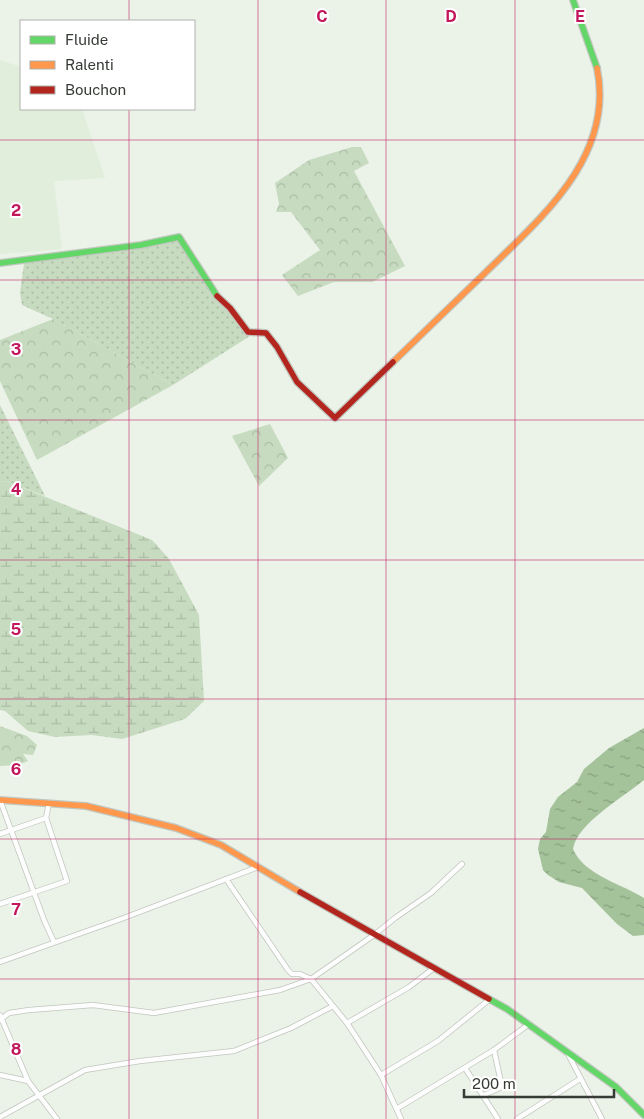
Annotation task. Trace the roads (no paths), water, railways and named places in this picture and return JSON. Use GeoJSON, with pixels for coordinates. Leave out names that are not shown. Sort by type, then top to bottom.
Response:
{"type":"FeatureCollection","features":[{"type":"Feature","properties":{"kind":"street"},"geometry":{"type":"LineString","coordinates":[[0,264],[141,245],[179,237],[216,295],[230,308],[247,332],[261,331],[266,333],[282,354],[297,382],[335,418],[482,275],[523,238],[550,210],[582,166],[594,136],[600,101],[596,60],[572,0]]}},
{"type":"Feature","properties":{"kind":"street"},"geometry":{"type":"LineString","coordinates":[[54,942],[0,800],[86,806],[176,828],[220,846],[530,1024],[616,1087],[644,1115]]}},
{"type":"Feature","properties":{"kind":"street"},"geometry":{"type":"LineString","coordinates":[[0,904],[67,881],[46,818],[50,804]]}},
{"type":"Feature","properties":{"kind":"street"},"geometry":{"type":"LineString","coordinates":[[0,834],[46,818]]}},
{"type":"Feature","properties":{"kind":"street"},"geometry":{"type":"LineString","coordinates":[[57,1119],[28,1081],[0,1018],[9,1013],[23,1011],[93,1005],[154,1013],[268,994],[311,979],[431,893],[462,864]]}},
{"type":"Feature","properties":{"kind":"street"},"geometry":{"type":"LineString","coordinates":[[0,962],[258,867]]}},
{"type":"Feature","properties":{"kind":"street"},"geometry":{"type":"LineString","coordinates":[[226,879],[288,970],[294,974],[300,974],[311,979],[347,1024],[381,1075],[398,1108],[401,1119]]}},
{"type":"Feature","properties":{"kind":"street"},"geometry":{"type":"LineString","coordinates":[[347,1024],[409,987],[434,968]]}},
{"type":"Feature","properties":{"kind":"street"},"geometry":{"type":"LineString","coordinates":[[381,1075],[438,1040],[490,1000]]}},
{"type":"Feature","properties":{"kind":"street"},"geometry":{"type":"LineString","coordinates":[[0,1116],[86,1070],[241,1049],[291,1028],[333,1006]]}},
{"type":"Feature","properties":{"kind":"street"},"geometry":{"type":"LineString","coordinates":[[398,1108],[494,1050],[530,1024]]}},
{"type":"Feature","properties":{"kind":"street"},"geometry":{"type":"LineString","coordinates":[[484,1095],[503,1086],[494,1050]]}},
{"type":"Feature","properties":{"kind":"street"},"geometry":{"type":"LineString","coordinates":[[567,1052],[602,1119]]}},
{"type":"Feature","properties":{"kind":"street"},"geometry":{"type":"LineString","coordinates":[[465,1068],[498,1119]]}},
{"type":"Feature","properties":{"kind":"street"},"geometry":{"type":"LineString","coordinates":[[0,1075],[28,1081]]}},
{"type":"Feature","properties":{"kind":"street"},"geometry":{"type":"LineString","coordinates":[[517,1119],[580,1079]]}},
{"type":"Feature","properties":{"kind":"water"},"geometry":{"type":"Polygon","coordinates":[[[644,728],[644,780],[592,820],[576,839],[573,849],[578,858],[594,872],[644,898],[644,935],[633,936],[617,924],[582,888],[559,882],[548,875],[543,870],[538,849],[540,839],[546,832],[550,809],[558,797],[577,782],[584,769],[609,748],[644,728]]]}}]}
